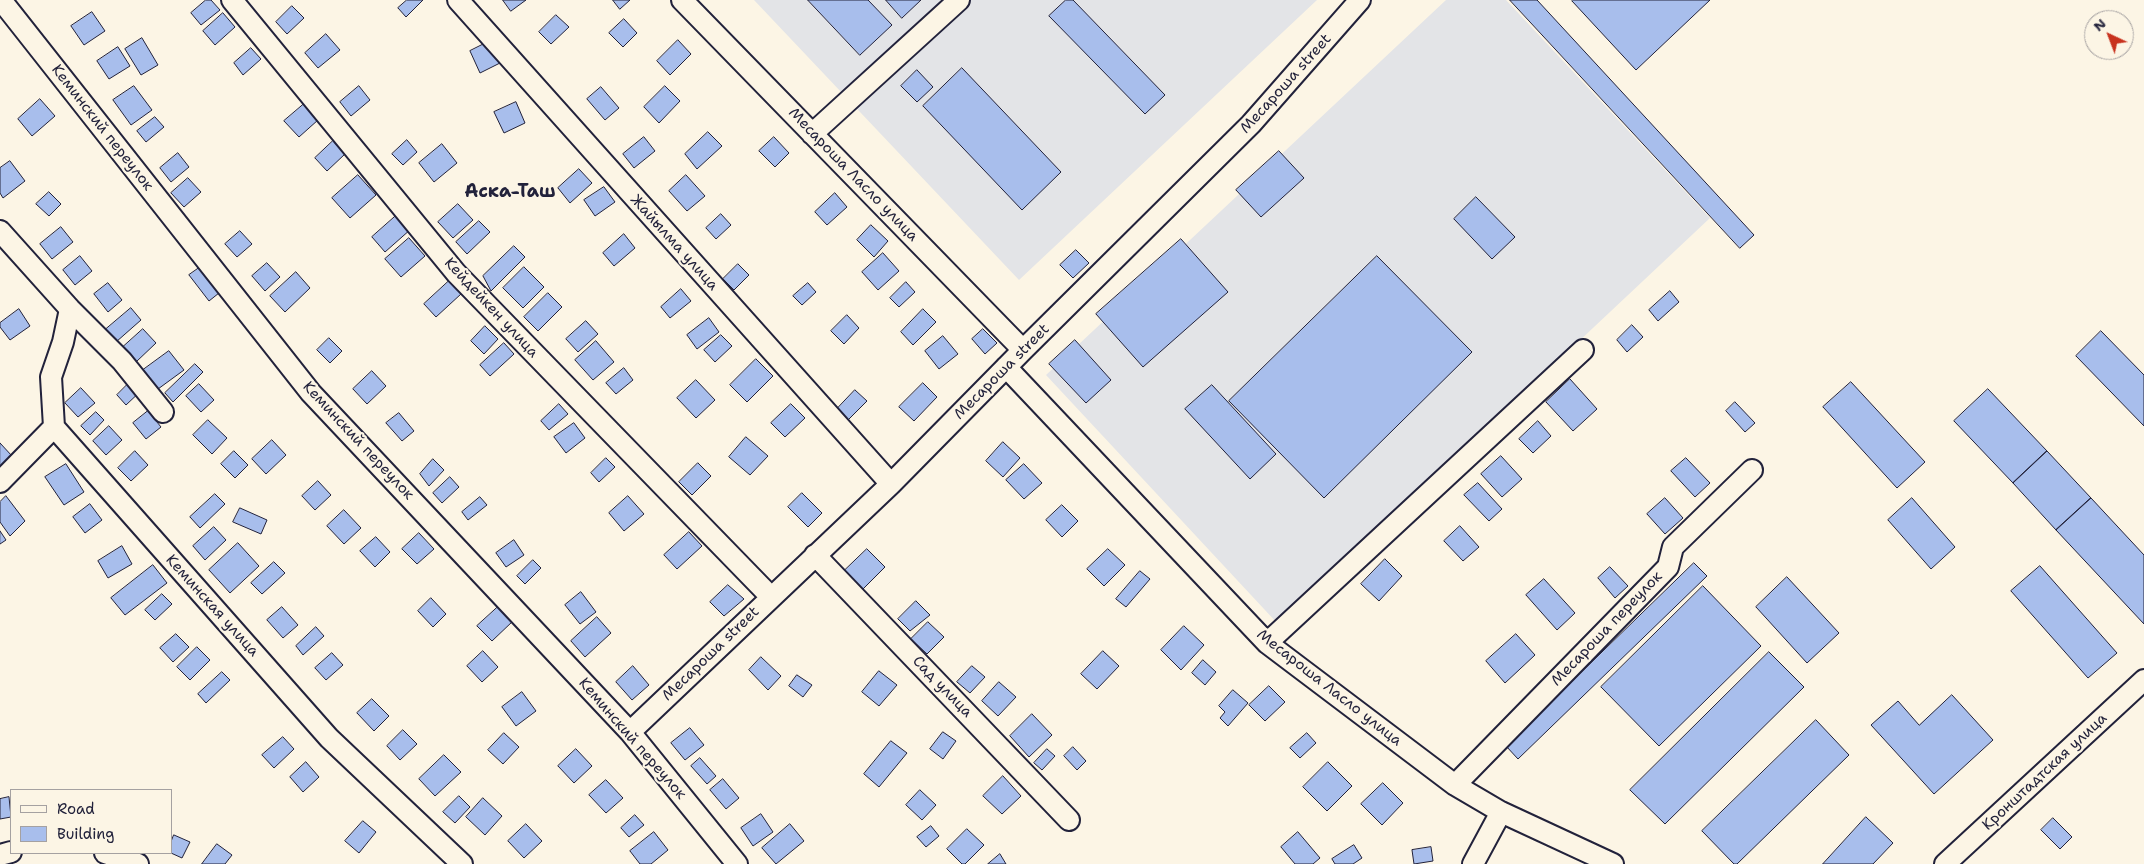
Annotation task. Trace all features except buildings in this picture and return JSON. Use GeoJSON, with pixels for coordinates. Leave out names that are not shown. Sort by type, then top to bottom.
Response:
{"type":"FeatureCollection","features":[{"type":"Feature","properties":{"kind":"street","name":"Кеминский переулок"},"geometry":{"type":"LineString","coordinates":[[1,0],[311,393],[630,732],[737,864]]}},
{"type":"Feature","properties":{"kind":"street","name":"Кейдейкен улица"},"geometry":{"type":"LineString","coordinates":[[232,0],[456,273],[771,597]]}},
{"type":"Feature","properties":{"kind":"street","name":"Жайылма улица"},"geometry":{"type":"LineString","coordinates":[[458,0],[891,484]]}},
{"type":"Feature","properties":{"kind":"street","name":"Месароша Ласло улица"},"geometry":{"type":"LineString","coordinates":[[682,0],[1023,350]]}},
{"type":"Feature","properties":{"kind":"street"},"geometry":{"type":"LineString","coordinates":[[812,134],[959,0]]}},
{"type":"Feature","properties":{"kind":"street","name":"Месароша street"},"geometry":{"type":"LineString","coordinates":[[630,732],[891,484],[1251,124],[1360,0]]}},
{"type":"Feature","properties":{"kind":"street"},"geometry":{"type":"LineString","coordinates":[[0,232],[70,309],[122,361],[163,412]]}},
{"type":"Feature","properties":{"kind":"street"},"geometry":{"type":"LineString","coordinates":[[0,482],[54,427],[51,377],[63,342],[70,309]]}},
{"type":"Feature","properties":{"kind":"street"},"geometry":{"type":"LineString","coordinates":[[1267,643],[1582,350]]}},
{"type":"Feature","properties":{"kind":"street","name":"Месароша Ласло улица"},"geometry":{"type":"LineString","coordinates":[[1006,367],[1267,643],[1455,785],[1501,812],[1613,864]]}},
{"type":"Feature","properties":{"kind":"street","name":"Кеминская улица"},"geometry":{"type":"LineString","coordinates":[[54,427],[329,738],[462,864]]}},
{"type":"Feature","properties":{"kind":"street","name":"Месароша переулок"},"geometry":{"type":"LineString","coordinates":[[1455,785],[1668,567],[1673,548],[1752,470]]}},
{"type":"Feature","properties":{"kind":"street","name":"Сад улица"},"geometry":{"type":"LineString","coordinates":[[815,555],[1069,820]]}},
{"type":"Feature","properties":{"kind":"street","name":"Кронштадтская улица"},"geometry":{"type":"LineString","coordinates":[[1945,864],[2144,680]]}},
{"type":"Feature","properties":{"kind":"street"},"geometry":{"type":"LineString","coordinates":[[1474,864],[1501,812]]}},
{"type":"Feature","properties":{"kind":"street"},"geometry":{"type":"LineString","coordinates":[[108,854],[138,864]]}},
{"type":"Feature","properties":{"kind":"shaded area"},"geometry":{"type":"Polygon","coordinates":[[[754,0],[1317,0],[1019,280],[754,0]]]}},
{"type":"Feature","properties":{"kind":"shaded area"},"geometry":{"type":"Polygon","coordinates":[[[1446,0],[1506,0],[1710,218],[1278,624],[1046,375],[1446,0]]]}},
{"type":"Feature","properties":{"kind":"district","name":"Аска-Таш"},"geometry":{"type":"Point","coordinates":[510,192]}}]}
